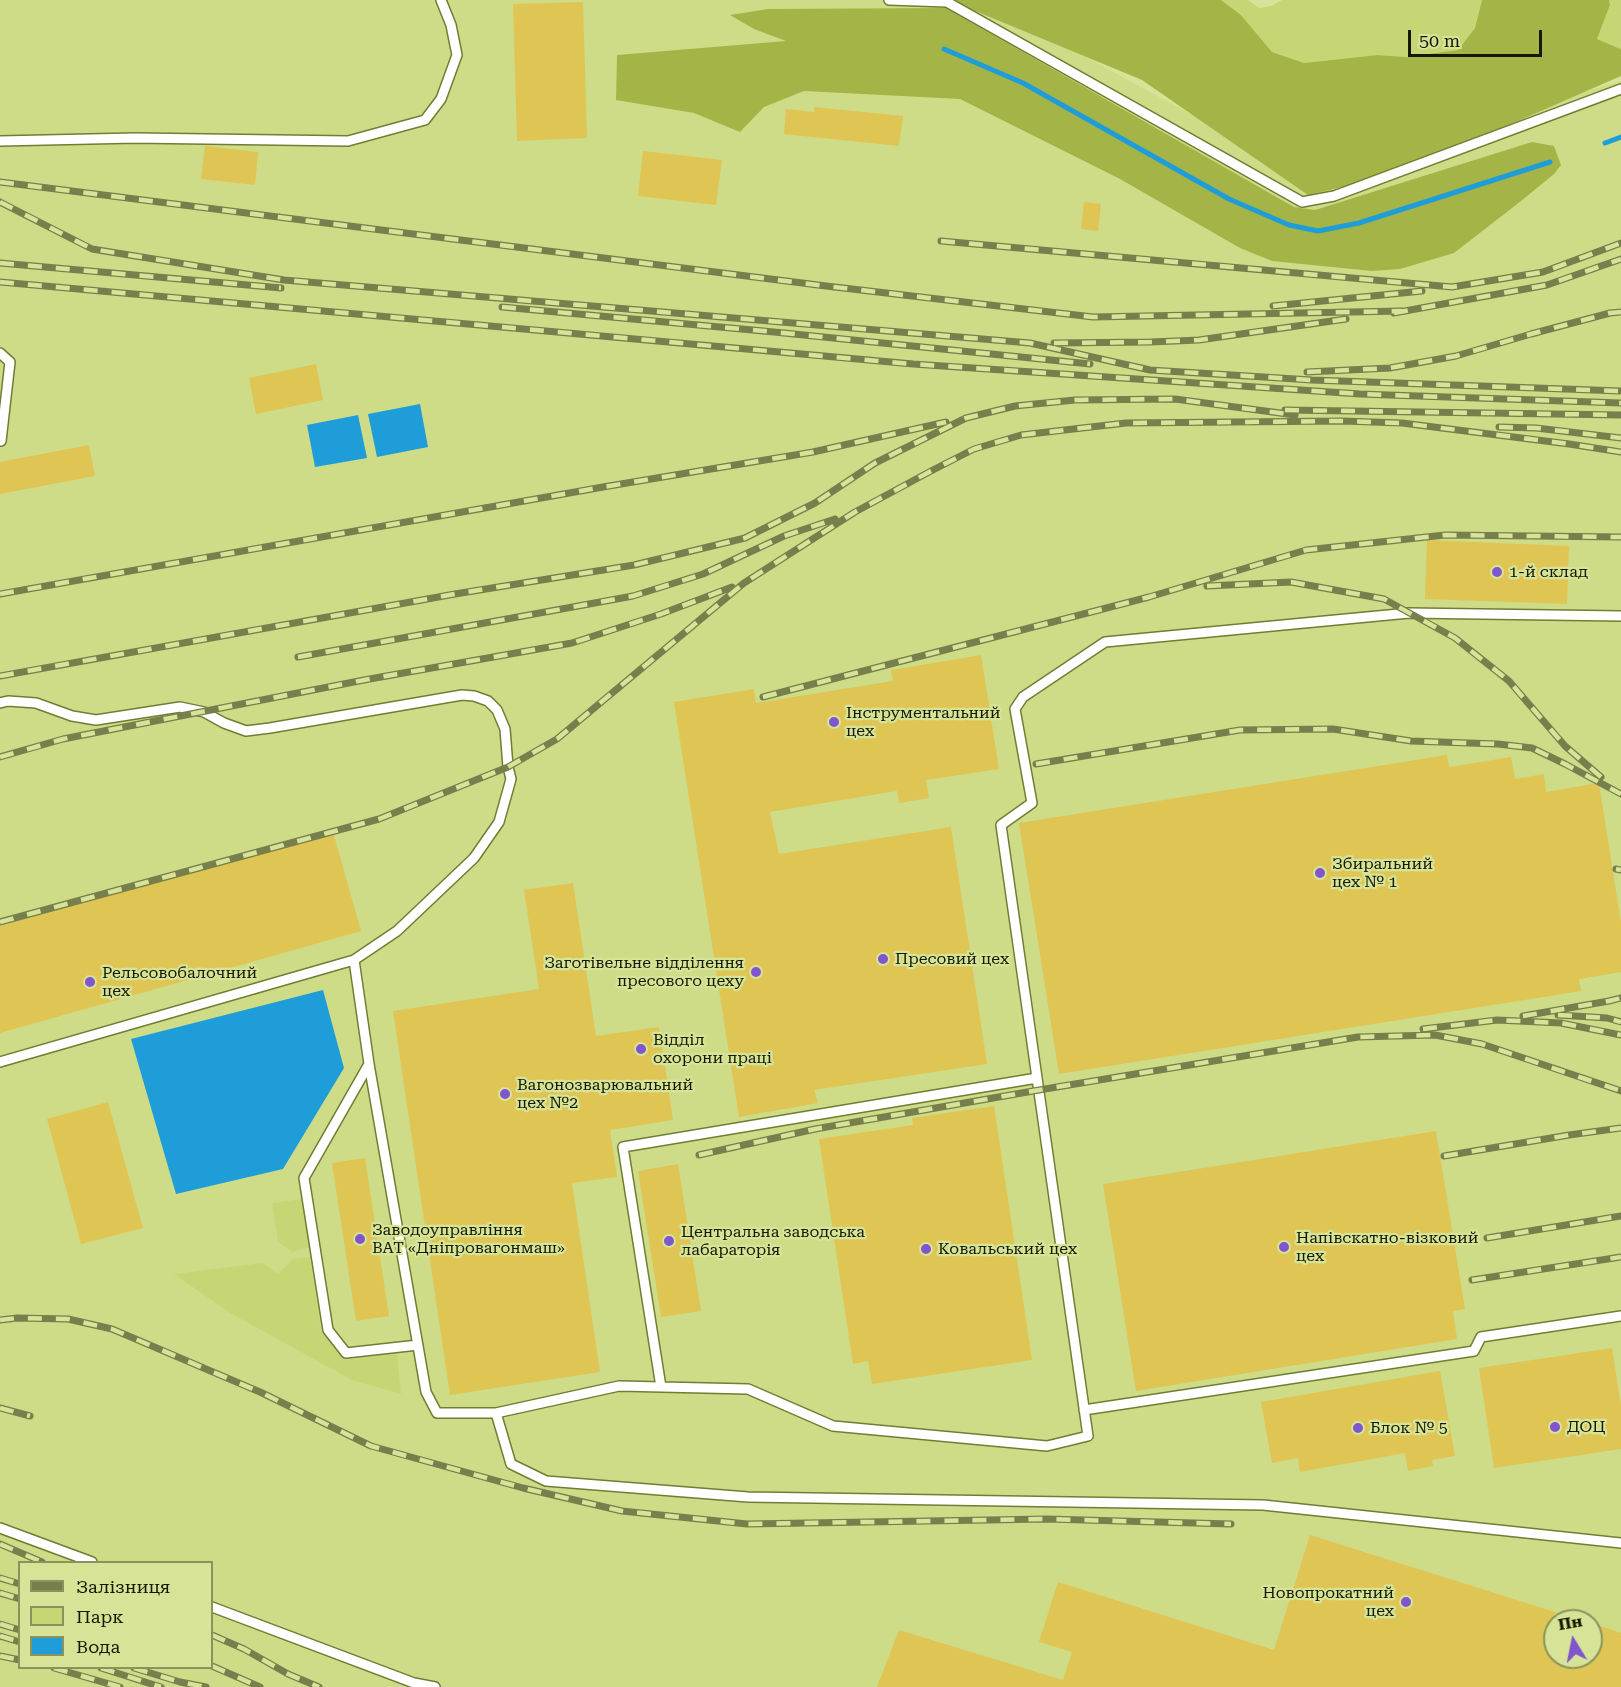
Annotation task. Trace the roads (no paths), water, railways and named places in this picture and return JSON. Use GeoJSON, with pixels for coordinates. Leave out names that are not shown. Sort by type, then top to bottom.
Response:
{"type":"FeatureCollection","features":[{"type":"Feature","properties":{"kind":"lane"},"geometry":{"type":"LineString","coordinates":[[0,141],[135,138],[348,141],[425,120],[441,99],[457,55],[451,25],[441,0]]}},
{"type":"Feature","properties":{"kind":"lane"},"geometry":{"type":"LineString","coordinates":[[890,0],[947,2],[1302,202],[1334,196],[1621,89]]}},
{"type":"Feature","properties":{"kind":"lane"},"geometry":{"type":"LineString","coordinates":[[0,353],[10,362],[2,441]]}},
{"type":"Feature","properties":{"kind":"lane"},"geometry":{"type":"LineString","coordinates":[[354,960],[369,1064],[426,1392],[437,1413],[496,1413],[619,1386],[748,1389],[833,1426],[1047,1446],[1088,1436],[1001,825],[1032,803],[1015,709],[1023,697],[1105,642],[1409,613],[1621,616]]}},
{"type":"Feature","properties":{"kind":"lane"},"geometry":{"type":"LineString","coordinates":[[0,703],[8,701],[36,703],[72,716],[96,720],[180,707],[204,712],[246,731],[462,695],[474,696],[488,701],[497,710],[505,729],[511,779],[499,822],[474,858],[397,931],[354,960],[0,1062]]}},
{"type":"Feature","properties":{"kind":"lane"},"geometry":{"type":"LineString","coordinates":[[369,1064],[304,1178],[328,1329],[346,1353],[418,1345]]}},
{"type":"Feature","properties":{"kind":"lane"},"geometry":{"type":"LineString","coordinates":[[661,1387],[623,1147],[1037,1078]]}},
{"type":"Feature","properties":{"kind":"lane"},"geometry":{"type":"LineString","coordinates":[[1084,1410],[1474,1351],[1481,1337],[1621,1316]]}},
{"type":"Feature","properties":{"kind":"lane"},"geometry":{"type":"LineString","coordinates":[[496,1413],[511,1464],[546,1481],[748,1497],[1263,1505],[1621,1544]]}},
{"type":"Feature","properties":{"kind":"lane"},"geometry":{"type":"LineString","coordinates":[[0,1528],[87,1561]]}},
{"type":"Feature","properties":{"kind":"lane"},"geometry":{"type":"LineString","coordinates":[[213,1607],[414,1683],[435,1687]]}},
{"type":"Feature","properties":{"kind":"water"},"geometry":{"type":"Polygon","coordinates":[[[420,404],[428,447],[377,457],[368,414],[420,404]]]}},
{"type":"Feature","properties":{"kind":"water"},"geometry":{"type":"Polygon","coordinates":[[[358,415],[367,458],[315,467],[307,425],[358,415]]]}},
{"type":"Feature","properties":{"kind":"water"},"geometry":{"type":"Polygon","coordinates":[[[323,990],[344,1068],[283,1169],[176,1194],[131,1039],[323,990]]]}},
{"type":"Feature","properties":{"kind":"waterway"},"geometry":{"type":"LineString","coordinates":[[944,49],[1023,83],[1229,199],[1289,225],[1318,231],[1359,223],[1550,162]]}},
{"type":"Feature","properties":{"kind":"waterway"},"geometry":{"type":"LineString","coordinates":[[1605,143],[1621,137]]}},
{"type":"Feature","properties":{"kind":"railway"},"geometry":{"type":"LineString","coordinates":[[0,182],[826,286],[1093,317],[1402,311]]}},
{"type":"Feature","properties":{"kind":"railway"},"geometry":{"type":"LineString","coordinates":[[0,202],[92,249],[284,280],[1030,343],[1150,370],[1312,380],[1621,391]]}},
{"type":"Feature","properties":{"kind":"railway"},"geometry":{"type":"LineString","coordinates":[[941,241],[1452,287],[1543,272],[1621,243]]}},
{"type":"Feature","properties":{"kind":"railway"},"geometry":{"type":"LineString","coordinates":[[1394,313],[1547,285],[1621,259]]}},
{"type":"Feature","properties":{"kind":"railway"},"geometry":{"type":"LineString","coordinates":[[0,263],[281,288]]}},
{"type":"Feature","properties":{"kind":"railway"},"geometry":{"type":"LineString","coordinates":[[0,282],[913,364],[1360,394],[1621,403]]}},
{"type":"Feature","properties":{"kind":"railway"},"geometry":{"type":"LineString","coordinates":[[1273,306],[1422,291]]}},
{"type":"Feature","properties":{"kind":"railway"},"geometry":{"type":"LineString","coordinates":[[502,307],[1090,364]]}},
{"type":"Feature","properties":{"kind":"railway"},"geometry":{"type":"LineString","coordinates":[[1307,372],[1390,368],[1456,356],[1531,334],[1621,312]]}},
{"type":"Feature","properties":{"kind":"railway"},"geometry":{"type":"LineString","coordinates":[[1054,343],[1199,340],[1346,319]]}},
{"type":"Feature","properties":{"kind":"railway"},"geometry":{"type":"LineString","coordinates":[[0,676],[455,594],[634,565],[745,538],[815,503],[875,463],[966,418],[1015,406],[1075,400],[1175,399],[1295,415]]}},
{"type":"Feature","properties":{"kind":"railway"},"geometry":{"type":"LineString","coordinates":[[1285,410],[1621,415]]}},
{"type":"Feature","properties":{"kind":"railway"},"geometry":{"type":"LineString","coordinates":[[0,922],[379,819],[508,767],[557,739],[744,583],[855,512],[931,471],[974,449],[1021,435],[1126,423],[1342,421],[1402,423],[1621,452]]}},
{"type":"Feature","properties":{"kind":"railway"},"geometry":{"type":"LineString","coordinates":[[0,594],[813,452],[946,422]]}},
{"type":"Feature","properties":{"kind":"railway"},"geometry":{"type":"LineString","coordinates":[[1499,427],[1536,428],[1621,438]]}},
{"type":"Feature","properties":{"kind":"railway"},"geometry":{"type":"LineString","coordinates":[[298,657],[633,596],[703,574],[784,536],[835,519]]}},
{"type":"Feature","properties":{"kind":"railway"},"geometry":{"type":"LineString","coordinates":[[763,697],[1149,597],[1306,550],[1445,535],[1621,537]]}},
{"type":"Feature","properties":{"kind":"railway"},"geometry":{"type":"LineString","coordinates":[[1207,586],[1291,582],[1384,599],[1455,638],[1509,681],[1565,746],[1601,777]]}},
{"type":"Feature","properties":{"kind":"railway"},"geometry":{"type":"LineString","coordinates":[[0,757],[63,739],[364,680],[572,643],[661,614],[732,587]]}},
{"type":"Feature","properties":{"kind":"railway"},"geometry":{"type":"LineString","coordinates":[[1036,764],[1240,730],[1333,729],[1411,741],[1498,744],[1532,748],[1621,794]]}},
{"type":"Feature","properties":{"kind":"railway"},"geometry":{"type":"LineString","coordinates":[[1616,869],[1621,870]]}},
{"type":"Feature","properties":{"kind":"railway"},"geometry":{"type":"LineString","coordinates":[[1523,1016],[1621,998]]}},
{"type":"Feature","properties":{"kind":"railway"},"geometry":{"type":"LineString","coordinates":[[1558,1015],[1607,1018],[1621,1022]]}},
{"type":"Feature","properties":{"kind":"railway"},"geometry":{"type":"LineString","coordinates":[[1423,1029],[1497,1020],[1561,1023],[1621,1035]]}},
{"type":"Feature","properties":{"kind":"railway"},"geometry":{"type":"LineString","coordinates":[[699,1155],[815,1129],[1358,1037],[1435,1035],[1482,1044],[1621,1091]]}},
{"type":"Feature","properties":{"kind":"railway"},"geometry":{"type":"LineString","coordinates":[[1444,1156],[1621,1128]]}},
{"type":"Feature","properties":{"kind":"railway"},"geometry":{"type":"LineString","coordinates":[[1487,1238],[1621,1216]]}},
{"type":"Feature","properties":{"kind":"railway"},"geometry":{"type":"LineString","coordinates":[[1472,1280],[1621,1257]]}},
{"type":"Feature","properties":{"kind":"railway"},"geometry":{"type":"LineString","coordinates":[[0,1320],[68,1319],[112,1329],[260,1392],[371,1446],[523,1488],[622,1511],[747,1524],[1047,1519],[1231,1524]]}},
{"type":"Feature","properties":{"kind":"railway"},"geometry":{"type":"LineString","coordinates":[[0,1408],[30,1416]]}},
{"type":"Feature","properties":{"kind":"railway"},"geometry":{"type":"LineString","coordinates":[[0,1544],[40,1561]]}},
{"type":"Feature","properties":{"kind":"railway"},"geometry":{"type":"LineString","coordinates":[[0,1578],[18,1583]]}},
{"type":"Feature","properties":{"kind":"railway"},"geometry":{"type":"LineString","coordinates":[[0,1593],[18,1598]]}},
{"type":"Feature","properties":{"kind":"railway"},"geometry":{"type":"LineString","coordinates":[[0,1624],[18,1629]]}},
{"type":"Feature","properties":{"kind":"railway"},"geometry":{"type":"LineString","coordinates":[[213,1635],[244,1649],[288,1674],[319,1687]]}},
{"type":"Feature","properties":{"kind":"railway"},"geometry":{"type":"LineString","coordinates":[[0,1636],[18,1641]]}},
{"type":"Feature","properties":{"kind":"railway"},"geometry":{"type":"LineString","coordinates":[[0,1656],[18,1660]]}},
{"type":"Feature","properties":{"kind":"railway"},"geometry":{"type":"LineString","coordinates":[[213,1666],[260,1687]]}},
{"type":"Feature","properties":{"kind":"railway"},"geometry":{"type":"LineString","coordinates":[[57,1669],[120,1687]]}},
{"type":"Feature","properties":{"kind":"railway"},"geometry":{"type":"LineString","coordinates":[[104,1669],[161,1687]]}},
{"type":"Feature","properties":{"kind":"railway"},"geometry":{"type":"LineString","coordinates":[[137,1669],[206,1687]]}},
{"type":"Feature","properties":{"kind":"place","name":"1-й склад"},"geometry":{"type":"Point","coordinates":[1497,572]}},
{"type":"Feature","properties":{"kind":"place","name":"Інструментальний цех"},"geometry":{"type":"Point","coordinates":[834,722]}},
{"type":"Feature","properties":{"kind":"place","name":"Збиральний цех № 1"},"geometry":{"type":"Point","coordinates":[1320,873]}},
{"type":"Feature","properties":{"kind":"place","name":"Пресовий цех"},"geometry":{"type":"Point","coordinates":[883,959]}},
{"type":"Feature","properties":{"kind":"place","name":"Заготівельне відділення пресового цеху"},"geometry":{"type":"Point","coordinates":[756,972]}},
{"type":"Feature","properties":{"kind":"place","name":"Рельсовобалочний цех"},"geometry":{"type":"Point","coordinates":[90,982]}},
{"type":"Feature","properties":{"kind":"place","name":"Відділ охорони праці"},"geometry":{"type":"Point","coordinates":[641,1049]}},
{"type":"Feature","properties":{"kind":"place","name":"Вагонозварювальний цех №2"},"geometry":{"type":"Point","coordinates":[505,1094]}},
{"type":"Feature","properties":{"kind":"place","name":"Заводоуправління ВАТ «Дніпровагонмаш»"},"geometry":{"type":"Point","coordinates":[360,1239]}},
{"type":"Feature","properties":{"kind":"place","name":"Центральна заводська лабараторія"},"geometry":{"type":"Point","coordinates":[669,1241]}},
{"type":"Feature","properties":{"kind":"place","name":"Напівскатно-візковий цех"},"geometry":{"type":"Point","coordinates":[1284,1247]}},
{"type":"Feature","properties":{"kind":"place","name":"Ковальський цех"},"geometry":{"type":"Point","coordinates":[926,1249]}},
{"type":"Feature","properties":{"kind":"place","name":"ДОЦ"},"geometry":{"type":"Point","coordinates":[1555,1427]}},
{"type":"Feature","properties":{"kind":"place","name":"Блок № 5"},"geometry":{"type":"Point","coordinates":[1358,1428]}},
{"type":"Feature","properties":{"kind":"place","name":"Новопрокатний цех"},"geometry":{"type":"Point","coordinates":[1406,1602]}}]}
